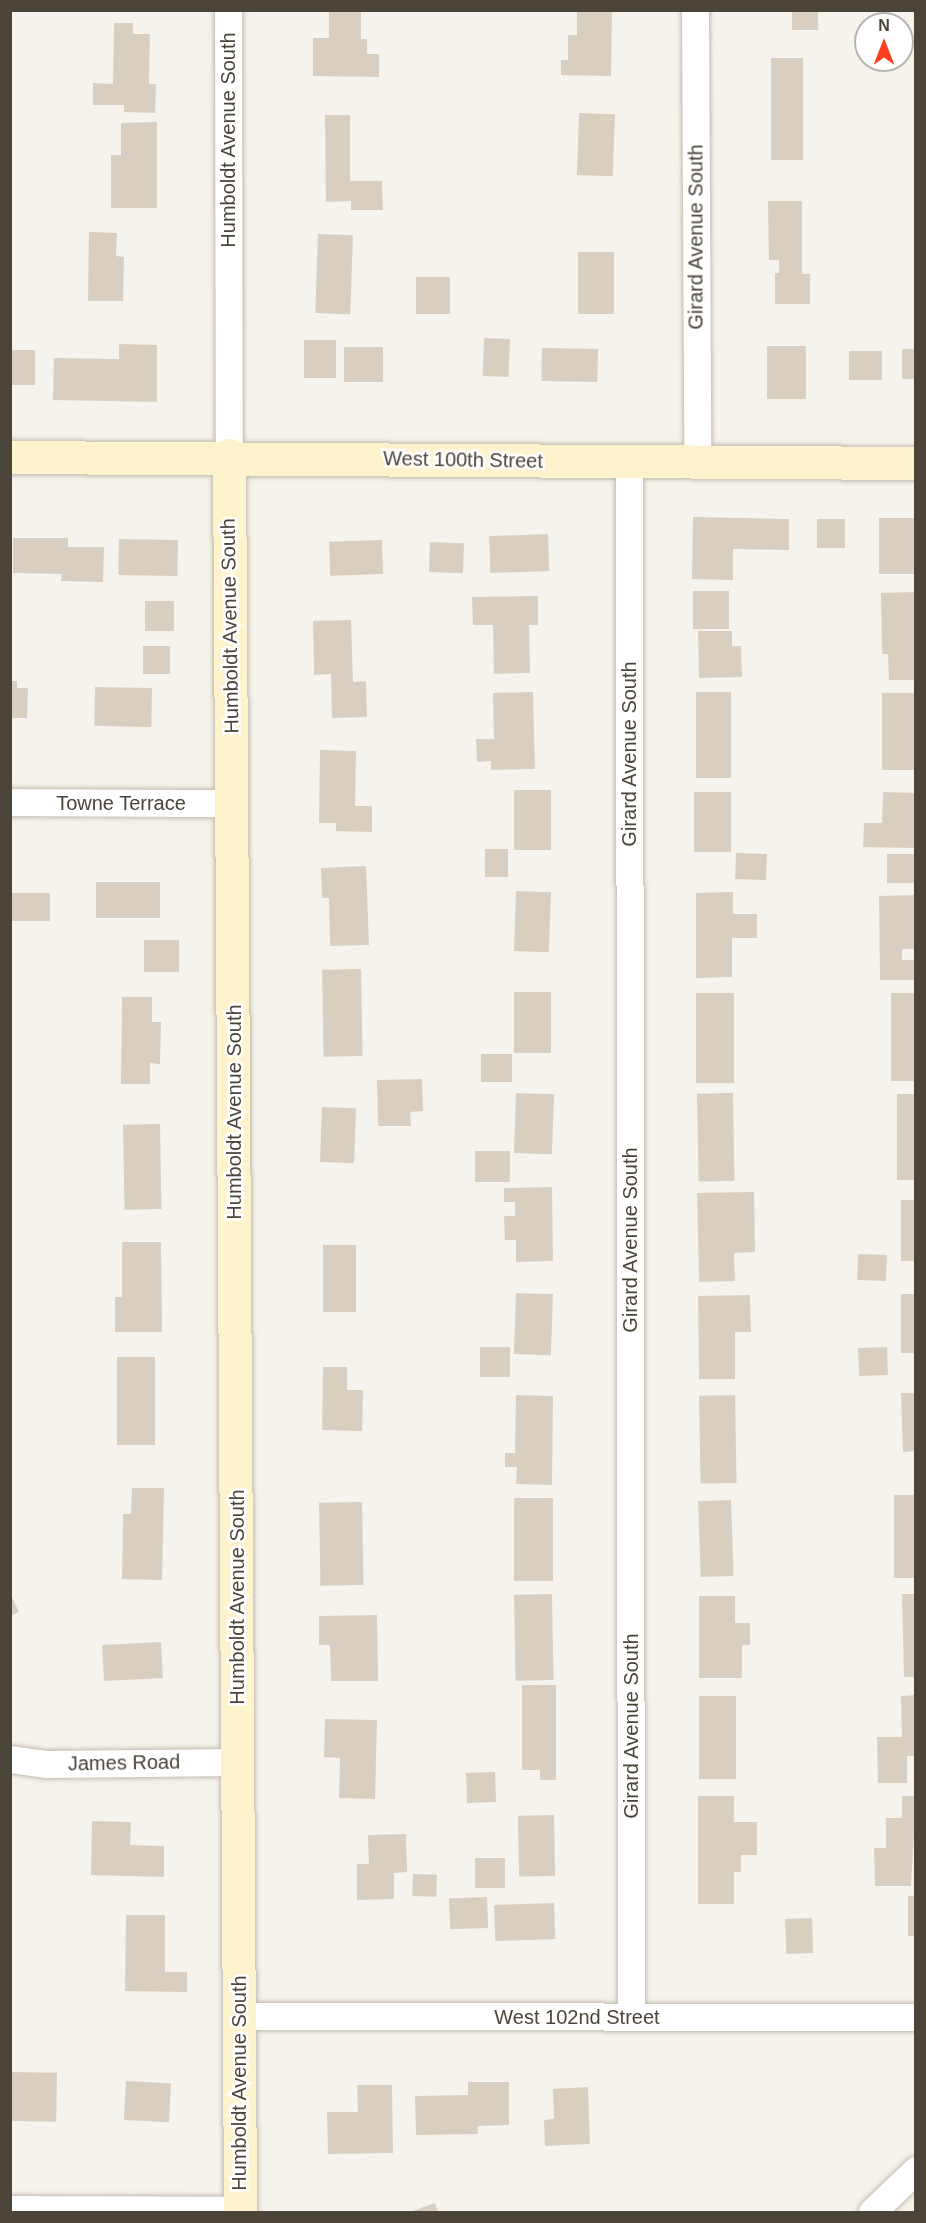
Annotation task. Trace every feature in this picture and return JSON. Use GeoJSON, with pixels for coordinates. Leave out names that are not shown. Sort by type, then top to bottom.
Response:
{"type":"FeatureCollection","features":[{"type":"Feature","properties":{"kind":"street","name":"Humboldt Avenue South"},"geometry":{"type":"LineString","coordinates":[[228,10],[240,2211]]}},
{"type":"Feature","properties":{"kind":"street","name":"Girard Avenue South"},"geometry":{"type":"LineString","coordinates":[[695,10],[697,463]]}},
{"type":"Feature","properties":{"kind":"street","name":"West 100th Street"},"geometry":{"type":"LineString","coordinates":[[10,456],[229,455],[629,463],[915,463]]}},
{"type":"Feature","properties":{"kind":"street","name":"Girard Avenue South"},"geometry":{"type":"LineString","coordinates":[[629,463],[632,2017]]}},
{"type":"Feature","properties":{"kind":"street","name":"Towne Terrace"},"geometry":{"type":"LineString","coordinates":[[10,802],[232,803]]}},
{"type":"Feature","properties":{"kind":"street","name":"James Road"},"geometry":{"type":"LineString","coordinates":[[10,1759],[47,1764],[238,1762]]}},
{"type":"Feature","properties":{"kind":"street","name":"West 102nd Street"},"geometry":{"type":"LineString","coordinates":[[239,2016],[915,2017]]}},
{"type":"Feature","properties":{"kind":"street"},"geometry":{"type":"LineString","coordinates":[[872,2212],[915,2170]]}},
{"type":"Feature","properties":{"kind":"street"},"geometry":{"type":"LineString","coordinates":[[10,2209],[240,2211]]}},
{"type":"Feature","properties":{"kind":"building"},"geometry":{"type":"Polygon","coordinates":[[[329,10],[361,10],[361,39],[367,39],[367,54],[379,54],[379,77],[313,76],[313,38],[329,38],[329,10]]]}},
{"type":"Feature","properties":{"kind":"building"},"geometry":{"type":"Polygon","coordinates":[[[577,10],[612,10],[611,76],[561,75],[561,60],[568,60],[568,35],[577,35],[577,10]]]}},
{"type":"Feature","properties":{"kind":"building"},"geometry":{"type":"Polygon","coordinates":[[[792,10],[818,10],[818,30],[792,30],[792,10]]]}},
{"type":"Feature","properties":{"kind":"building"},"geometry":{"type":"Polygon","coordinates":[[[114,23],[133,23],[133,34],[150,34],[149,84],[156,84],[155,113],[124,112],[124,105],[93,105],[93,83],[113,84],[114,23]]]}},
{"type":"Feature","properties":{"kind":"building"},"geometry":{"type":"Polygon","coordinates":[[[771,58],[803,58],[803,160],[771,160],[771,58]]]}},
{"type":"Feature","properties":{"kind":"building"},"geometry":{"type":"Polygon","coordinates":[[[579,113],[615,114],[613,176],[577,175],[579,113]]]}},
{"type":"Feature","properties":{"kind":"building"},"geometry":{"type":"Polygon","coordinates":[[[325,115],[350,115],[350,181],[382,181],[383,210],[351,210],[351,201],[326,202],[325,115]]]}},
{"type":"Feature","properties":{"kind":"building"},"geometry":{"type":"Polygon","coordinates":[[[157,122],[157,208],[111,208],[111,155],[121,155],[121,123],[157,122]]]}},
{"type":"Feature","properties":{"kind":"building"},"geometry":{"type":"Polygon","coordinates":[[[768,201],[802,201],[802,274],[810,274],[810,304],[775,304],[775,273],[779,273],[779,260],[769,260],[768,201]]]}},
{"type":"Feature","properties":{"kind":"building"},"geometry":{"type":"Polygon","coordinates":[[[89,232],[117,233],[116,256],[124,257],[123,301],[88,301],[89,232]]]}},
{"type":"Feature","properties":{"kind":"building"},"geometry":{"type":"Polygon","coordinates":[[[318,234],[353,235],[350,314],[315,313],[318,234]]]}},
{"type":"Feature","properties":{"kind":"building"},"geometry":{"type":"Polygon","coordinates":[[[578,252],[614,252],[614,314],[578,314],[578,252]]]}},
{"type":"Feature","properties":{"kind":"building"},"geometry":{"type":"Polygon","coordinates":[[[416,277],[450,277],[450,314],[416,314],[416,277]]]}},
{"type":"Feature","properties":{"kind":"building"},"geometry":{"type":"Polygon","coordinates":[[[484,338],[510,339],[509,377],[483,376],[484,338]]]}},
{"type":"Feature","properties":{"kind":"building"},"geometry":{"type":"Polygon","coordinates":[[[304,340],[336,340],[336,378],[304,378],[304,340]]]}},
{"type":"Feature","properties":{"kind":"building"},"geometry":{"type":"Polygon","coordinates":[[[119,344],[157,345],[157,402],[53,400],[54,358],[119,359],[119,344]]]}},
{"type":"Feature","properties":{"kind":"building"},"geometry":{"type":"Polygon","coordinates":[[[767,346],[806,346],[806,399],[767,399],[767,346]]]}},
{"type":"Feature","properties":{"kind":"building"},"geometry":{"type":"Polygon","coordinates":[[[344,347],[383,347],[383,382],[344,382],[344,347]]]}},
{"type":"Feature","properties":{"kind":"building"},"geometry":{"type":"Polygon","coordinates":[[[542,348],[598,349],[597,382],[541,381],[542,348]]]}},
{"type":"Feature","properties":{"kind":"building"},"geometry":{"type":"Polygon","coordinates":[[[902,349],[916,349],[916,379],[902,379],[902,349]]]}},
{"type":"Feature","properties":{"kind":"building"},"geometry":{"type":"Polygon","coordinates":[[[10,350],[35,350],[35,385],[10,385],[10,350]]]}},
{"type":"Feature","properties":{"kind":"building"},"geometry":{"type":"Polygon","coordinates":[[[849,351],[882,351],[882,380],[849,380],[849,351]]]}},
{"type":"Feature","properties":{"kind":"building"},"geometry":{"type":"Polygon","coordinates":[[[693,517],[789,519],[789,550],[733,549],[733,580],[692,579],[693,517]]]}},
{"type":"Feature","properties":{"kind":"building"},"geometry":{"type":"Polygon","coordinates":[[[879,518],[916,518],[916,574],[879,574],[879,518]]]}},
{"type":"Feature","properties":{"kind":"building"},"geometry":{"type":"Polygon","coordinates":[[[817,519],[845,519],[845,548],[817,548],[817,519]]]}},
{"type":"Feature","properties":{"kind":"building"},"geometry":{"type":"Polygon","coordinates":[[[548,534],[549,571],[490,573],[489,536],[548,534]]]}},
{"type":"Feature","properties":{"kind":"building"},"geometry":{"type":"Polygon","coordinates":[[[13,538],[68,538],[68,547],[104,547],[103,582],[61,581],[62,574],[13,573],[13,538]]]}},
{"type":"Feature","properties":{"kind":"building"},"geometry":{"type":"Polygon","coordinates":[[[119,539],[178,540],[177,576],[118,575],[119,539]]]}},
{"type":"Feature","properties":{"kind":"building"},"geometry":{"type":"Polygon","coordinates":[[[382,540],[383,574],[330,576],[329,542],[382,540]]]}},
{"type":"Feature","properties":{"kind":"building"},"geometry":{"type":"Polygon","coordinates":[[[430,542],[464,543],[463,573],[429,572],[430,542]]]}},
{"type":"Feature","properties":{"kind":"building"},"geometry":{"type":"Polygon","coordinates":[[[693,591],[729,591],[729,629],[693,629],[693,591]]]}},
{"type":"Feature","properties":{"kind":"building"},"geometry":{"type":"Polygon","coordinates":[[[916,592],[916,680],[889,680],[888,654],[882,654],[881,593],[916,592]]]}},
{"type":"Feature","properties":{"kind":"building"},"geometry":{"type":"Polygon","coordinates":[[[538,596],[538,625],[529,625],[530,673],[494,674],[493,625],[473,625],[472,597],[538,596]]]}},
{"type":"Feature","properties":{"kind":"building"},"geometry":{"type":"Polygon","coordinates":[[[145,601],[174,601],[174,631],[145,631],[145,601]]]}},
{"type":"Feature","properties":{"kind":"building"},"geometry":{"type":"Polygon","coordinates":[[[351,620],[353,682],[366,681],[367,717],[332,718],[331,674],[314,675],[313,621],[351,620]]]}},
{"type":"Feature","properties":{"kind":"building"},"geometry":{"type":"Polygon","coordinates":[[[698,631],[732,631],[732,646],[741,646],[742,677],[699,678],[698,631]]]}},
{"type":"Feature","properties":{"kind":"building"},"geometry":{"type":"Polygon","coordinates":[[[143,646],[170,646],[170,674],[143,674],[143,646]]]}},
{"type":"Feature","properties":{"kind":"building"},"geometry":{"type":"Polygon","coordinates":[[[10,681],[17,681],[17,688],[28,688],[27,718],[10,718],[10,681]]]}},
{"type":"Feature","properties":{"kind":"building"},"geometry":{"type":"Polygon","coordinates":[[[95,687],[152,688],[151,727],[94,726],[95,687]]]}},
{"type":"Feature","properties":{"kind":"building"},"geometry":{"type":"Polygon","coordinates":[[[533,692],[535,769],[491,770],[491,761],[477,762],[476,739],[494,739],[493,693],[533,692]]]}},
{"type":"Feature","properties":{"kind":"building"},"geometry":{"type":"Polygon","coordinates":[[[696,692],[731,692],[731,778],[696,778],[696,692]]]}},
{"type":"Feature","properties":{"kind":"building"},"geometry":{"type":"Polygon","coordinates":[[[882,693],[916,693],[916,770],[882,770],[882,693]]]}},
{"type":"Feature","properties":{"kind":"building"},"geometry":{"type":"Polygon","coordinates":[[[320,750],[356,751],[355,806],[372,806],[372,832],[336,831],[336,823],[319,823],[320,750]]]}},
{"type":"Feature","properties":{"kind":"building"},"geometry":{"type":"Polygon","coordinates":[[[514,790],[551,790],[551,850],[514,850],[514,790]]]}},
{"type":"Feature","properties":{"kind":"building"},"geometry":{"type":"Polygon","coordinates":[[[694,792],[731,792],[731,852],[694,852],[694,792]]]}},
{"type":"Feature","properties":{"kind":"building"},"geometry":{"type":"Polygon","coordinates":[[[883,792],[916,793],[916,848],[863,847],[864,823],[882,823],[883,792]]]}},
{"type":"Feature","properties":{"kind":"building"},"geometry":{"type":"Polygon","coordinates":[[[485,849],[508,849],[508,877],[485,877],[485,849]]]}},
{"type":"Feature","properties":{"kind":"building"},"geometry":{"type":"Polygon","coordinates":[[[736,853],[767,854],[766,880],[735,879],[736,853]]]}},
{"type":"Feature","properties":{"kind":"building"},"geometry":{"type":"Polygon","coordinates":[[[887,854],[916,854],[916,883],[887,883],[887,854]]]}},
{"type":"Feature","properties":{"kind":"building"},"geometry":{"type":"Polygon","coordinates":[[[366,866],[369,945],[330,946],[329,898],[322,898],[321,868],[366,866]]]}},
{"type":"Feature","properties":{"kind":"building"},"geometry":{"type":"Polygon","coordinates":[[[96,882],[160,882],[160,918],[96,918],[96,882]]]}},
{"type":"Feature","properties":{"kind":"building"},"geometry":{"type":"Polygon","coordinates":[[[516,891],[551,892],[549,952],[514,951],[516,891]]]}},
{"type":"Feature","properties":{"kind":"building"},"geometry":{"type":"Polygon","coordinates":[[[733,892],[733,914],[757,914],[757,938],[732,938],[732,977],[696,978],[696,893],[733,892]]]}},
{"type":"Feature","properties":{"kind":"building"},"geometry":{"type":"Polygon","coordinates":[[[10,893],[50,893],[50,921],[10,921],[10,893]]]}},
{"type":"Feature","properties":{"kind":"building"},"geometry":{"type":"Polygon","coordinates":[[[916,895],[916,949],[902,949],[902,960],[916,960],[916,980],[880,980],[879,896],[916,895]]]}},
{"type":"Feature","properties":{"kind":"building"},"geometry":{"type":"Polygon","coordinates":[[[144,940],[179,940],[179,972],[144,972],[144,940]]]}},
{"type":"Feature","properties":{"kind":"building"},"geometry":{"type":"Polygon","coordinates":[[[361,969],[363,1056],[324,1057],[322,970],[361,969]]]}},
{"type":"Feature","properties":{"kind":"building"},"geometry":{"type":"Polygon","coordinates":[[[514,992],[551,992],[551,1053],[514,1053],[514,992]]]}},
{"type":"Feature","properties":{"kind":"building"},"geometry":{"type":"Polygon","coordinates":[[[696,993],[734,993],[734,1083],[696,1083],[696,993]]]}},
{"type":"Feature","properties":{"kind":"building"},"geometry":{"type":"Polygon","coordinates":[[[891,993],[916,993],[916,1081],[891,1081],[891,993]]]}},
{"type":"Feature","properties":{"kind":"building"},"geometry":{"type":"Polygon","coordinates":[[[122,997],[152,997],[152,1022],[161,1022],[160,1064],[150,1063],[150,1084],[121,1084],[122,997]]]}},
{"type":"Feature","properties":{"kind":"building"},"geometry":{"type":"Polygon","coordinates":[[[481,1054],[512,1054],[512,1082],[481,1082],[481,1054]]]}},
{"type":"Feature","properties":{"kind":"building"},"geometry":{"type":"Polygon","coordinates":[[[422,1079],[423,1111],[410,1112],[411,1126],[378,1126],[377,1080],[422,1079]]]}},
{"type":"Feature","properties":{"kind":"building"},"geometry":{"type":"Polygon","coordinates":[[[516,1093],[554,1094],[552,1154],[514,1153],[516,1093]]]}},
{"type":"Feature","properties":{"kind":"building"},"geometry":{"type":"Polygon","coordinates":[[[733,1093],[735,1181],[699,1182],[697,1094],[733,1093]]]}},
{"type":"Feature","properties":{"kind":"building"},"geometry":{"type":"Polygon","coordinates":[[[897,1094],[916,1094],[916,1180],[897,1180],[897,1094]]]}},
{"type":"Feature","properties":{"kind":"building"},"geometry":{"type":"Polygon","coordinates":[[[322,1107],[356,1108],[354,1163],[320,1162],[322,1107]]]}},
{"type":"Feature","properties":{"kind":"building"},"geometry":{"type":"Polygon","coordinates":[[[160,1124],[161,1209],[124,1210],[123,1125],[160,1124]]]}},
{"type":"Feature","properties":{"kind":"building"},"geometry":{"type":"Polygon","coordinates":[[[475,1151],[510,1151],[510,1182],[475,1182],[475,1151]]]}},
{"type":"Feature","properties":{"kind":"building"},"geometry":{"type":"Polygon","coordinates":[[[552,1187],[553,1261],[516,1262],[516,1240],[505,1240],[504,1216],[515,1216],[515,1202],[504,1202],[504,1188],[552,1187]]]}},
{"type":"Feature","properties":{"kind":"building"},"geometry":{"type":"Polygon","coordinates":[[[754,1192],[755,1252],[734,1253],[735,1281],[699,1282],[697,1193],[754,1192]]]}},
{"type":"Feature","properties":{"kind":"building"},"geometry":{"type":"Polygon","coordinates":[[[901,1200],[916,1200],[916,1261],[901,1261],[901,1200]]]}},
{"type":"Feature","properties":{"kind":"building"},"geometry":{"type":"Polygon","coordinates":[[[122,1242],[161,1242],[162,1332],[115,1332],[115,1297],[122,1297],[122,1242]]]}},
{"type":"Feature","properties":{"kind":"building"},"geometry":{"type":"Polygon","coordinates":[[[323,1245],[356,1245],[356,1312],[323,1312],[323,1245]]]}},
{"type":"Feature","properties":{"kind":"building"},"geometry":{"type":"Polygon","coordinates":[[[858,1254],[887,1255],[886,1281],[857,1280],[858,1254]]]}},
{"type":"Feature","properties":{"kind":"building"},"geometry":{"type":"Polygon","coordinates":[[[516,1293],[553,1294],[551,1355],[514,1354],[516,1293]]]}},
{"type":"Feature","properties":{"kind":"building"},"geometry":{"type":"Polygon","coordinates":[[[901,1294],[916,1294],[916,1353],[901,1353],[901,1294]]]}},
{"type":"Feature","properties":{"kind":"building"},"geometry":{"type":"Polygon","coordinates":[[[750,1295],[751,1332],[735,1332],[735,1379],[699,1379],[698,1296],[750,1295]]]}},
{"type":"Feature","properties":{"kind":"building"},"geometry":{"type":"Polygon","coordinates":[[[480,1347],[510,1347],[510,1377],[480,1377],[480,1347]]]}},
{"type":"Feature","properties":{"kind":"building"},"geometry":{"type":"Polygon","coordinates":[[[887,1347],[888,1375],[859,1376],[858,1348],[887,1347]]]}},
{"type":"Feature","properties":{"kind":"building"},"geometry":{"type":"Polygon","coordinates":[[[117,1357],[155,1357],[155,1445],[117,1445],[117,1357]]]}},
{"type":"Feature","properties":{"kind":"building"},"geometry":{"type":"Polygon","coordinates":[[[323,1367],[347,1367],[347,1390],[363,1390],[362,1431],[322,1430],[323,1367]]]}},
{"type":"Feature","properties":{"kind":"building"},"geometry":{"type":"Polygon","coordinates":[[[901,1393],[916,1393],[916,1451],[903,1452],[901,1393]]]}},
{"type":"Feature","properties":{"kind":"building"},"geometry":{"type":"Polygon","coordinates":[[[516,1395],[553,1396],[552,1485],[516,1484],[517,1467],[505,1467],[505,1453],[515,1453],[516,1395]]]}},
{"type":"Feature","properties":{"kind":"building"},"geometry":{"type":"Polygon","coordinates":[[[735,1395],[737,1483],[701,1484],[699,1396],[735,1395]]]}},
{"type":"Feature","properties":{"kind":"building"},"geometry":{"type":"Polygon","coordinates":[[[132,1488],[164,1488],[162,1580],[122,1579],[123,1514],[131,1514],[132,1488]]]}},
{"type":"Feature","properties":{"kind":"building"},"geometry":{"type":"Polygon","coordinates":[[[894,1495],[916,1495],[916,1578],[894,1578],[894,1495]]]}},
{"type":"Feature","properties":{"kind":"building"},"geometry":{"type":"Polygon","coordinates":[[[514,1498],[553,1498],[553,1581],[514,1581],[514,1498]]]}},
{"type":"Feature","properties":{"kind":"building"},"geometry":{"type":"Polygon","coordinates":[[[731,1500],[734,1576],[701,1577],[698,1501],[731,1500]]]}},
{"type":"Feature","properties":{"kind":"building"},"geometry":{"type":"Polygon","coordinates":[[[362,1502],[363,1585],[320,1586],[319,1503],[362,1502]]]}},
{"type":"Feature","properties":{"kind":"building"},"geometry":{"type":"Polygon","coordinates":[[[10,1593],[19,1612],[10,1616],[10,1593]]]}},
{"type":"Feature","properties":{"kind":"building"},"geometry":{"type":"Polygon","coordinates":[[[552,1594],[554,1680],[516,1681],[514,1595],[552,1594]]]}},
{"type":"Feature","properties":{"kind":"building"},"geometry":{"type":"Polygon","coordinates":[[[902,1594],[916,1594],[916,1677],[904,1677],[902,1594]]]}},
{"type":"Feature","properties":{"kind":"building"},"geometry":{"type":"Polygon","coordinates":[[[699,1596],[735,1596],[735,1623],[750,1623],[750,1645],[742,1645],[742,1678],[699,1678],[699,1596]]]}},
{"type":"Feature","properties":{"kind":"building"},"geometry":{"type":"Polygon","coordinates":[[[377,1615],[378,1681],[331,1681],[330,1645],[319,1645],[319,1616],[377,1615]]]}},
{"type":"Feature","properties":{"kind":"building"},"geometry":{"type":"Polygon","coordinates":[[[161,1642],[163,1678],[104,1681],[102,1645],[161,1642]]]}},
{"type":"Feature","properties":{"kind":"building"},"geometry":{"type":"Polygon","coordinates":[[[522,1685],[556,1685],[556,1780],[540,1780],[540,1770],[522,1770],[522,1685]]]}},
{"type":"Feature","properties":{"kind":"building"},"geometry":{"type":"Polygon","coordinates":[[[916,1695],[916,1756],[907,1756],[907,1783],[878,1783],[877,1737],[902,1737],[901,1696],[916,1695]]]}},
{"type":"Feature","properties":{"kind":"building"},"geometry":{"type":"Polygon","coordinates":[[[699,1696],[736,1696],[736,1779],[699,1779],[699,1696]]]}},
{"type":"Feature","properties":{"kind":"building"},"geometry":{"type":"Polygon","coordinates":[[[325,1719],[377,1720],[375,1799],[339,1798],[340,1758],[324,1757],[325,1719]]]}},
{"type":"Feature","properties":{"kind":"building"},"geometry":{"type":"Polygon","coordinates":[[[495,1772],[496,1802],[467,1803],[466,1773],[495,1772]]]}},
{"type":"Feature","properties":{"kind":"building"},"geometry":{"type":"Polygon","coordinates":[[[698,1796],[734,1796],[734,1822],[757,1822],[757,1855],[741,1855],[741,1872],[734,1872],[734,1904],[698,1904],[698,1796]]]}},
{"type":"Feature","properties":{"kind":"building"},"geometry":{"type":"Polygon","coordinates":[[[902,1796],[916,1796],[911,1886],[875,1886],[874,1848],[886,1848],[886,1818],[902,1818],[902,1796]]]}},
{"type":"Feature","properties":{"kind":"building"},"geometry":{"type":"Polygon","coordinates":[[[554,1815],[555,1876],[519,1877],[518,1816],[554,1815]]]}},
{"type":"Feature","properties":{"kind":"building"},"geometry":{"type":"Polygon","coordinates":[[[92,1821],[131,1822],[130,1845],[164,1846],[164,1877],[91,1875],[92,1821]]]}},
{"type":"Feature","properties":{"kind":"building"},"geometry":{"type":"Polygon","coordinates":[[[406,1834],[407,1872],[394,1873],[394,1899],[357,1900],[357,1864],[369,1864],[368,1835],[406,1834]]]}},
{"type":"Feature","properties":{"kind":"building"},"geometry":{"type":"Polygon","coordinates":[[[475,1858],[505,1858],[505,1888],[475,1888],[475,1858]]]}},
{"type":"Feature","properties":{"kind":"building"},"geometry":{"type":"Polygon","coordinates":[[[413,1874],[437,1875],[436,1897],[412,1896],[413,1874]]]}},
{"type":"Feature","properties":{"kind":"building"},"geometry":{"type":"Polygon","coordinates":[[[908,1896],[916,1896],[916,1936],[908,1936],[908,1896]]]}},
{"type":"Feature","properties":{"kind":"building"},"geometry":{"type":"Polygon","coordinates":[[[487,1897],[488,1928],[450,1929],[449,1898],[487,1897]]]}},
{"type":"Feature","properties":{"kind":"building"},"geometry":{"type":"Polygon","coordinates":[[[554,1903],[555,1939],[495,1941],[494,1905],[554,1903]]]}},
{"type":"Feature","properties":{"kind":"building"},"geometry":{"type":"Polygon","coordinates":[[[126,1915],[165,1915],[165,1972],[187,1972],[187,1992],[125,1991],[126,1915]]]}},
{"type":"Feature","properties":{"kind":"building"},"geometry":{"type":"Polygon","coordinates":[[[812,1918],[813,1953],[786,1954],[785,1919],[812,1918]]]}},
{"type":"Feature","properties":{"kind":"building"},"geometry":{"type":"Polygon","coordinates":[[[10,2072],[57,2073],[56,2122],[10,2121],[10,2072]]]}},
{"type":"Feature","properties":{"kind":"building"},"geometry":{"type":"Polygon","coordinates":[[[126,2081],[171,2083],[169,2122],[124,2120],[126,2081]]]}},
{"type":"Feature","properties":{"kind":"building"},"geometry":{"type":"Polygon","coordinates":[[[468,2082],[509,2082],[509,2125],[478,2126],[478,2134],[416,2135],[415,2096],[468,2095],[468,2082]]]}},
{"type":"Feature","properties":{"kind":"building"},"geometry":{"type":"Polygon","coordinates":[[[357,2085],[392,2085],[393,2153],[328,2154],[327,2112],[358,2112],[357,2085]]]}},
{"type":"Feature","properties":{"kind":"building"},"geometry":{"type":"Polygon","coordinates":[[[588,2087],[590,2144],[545,2146],[544,2120],[554,2119],[553,2089],[588,2087]]]}},
{"type":"Feature","properties":{"kind":"building"},"geometry":{"type":"Polygon","coordinates":[[[435,2203],[438,2212],[410,2212],[435,2203]]]}}]}
